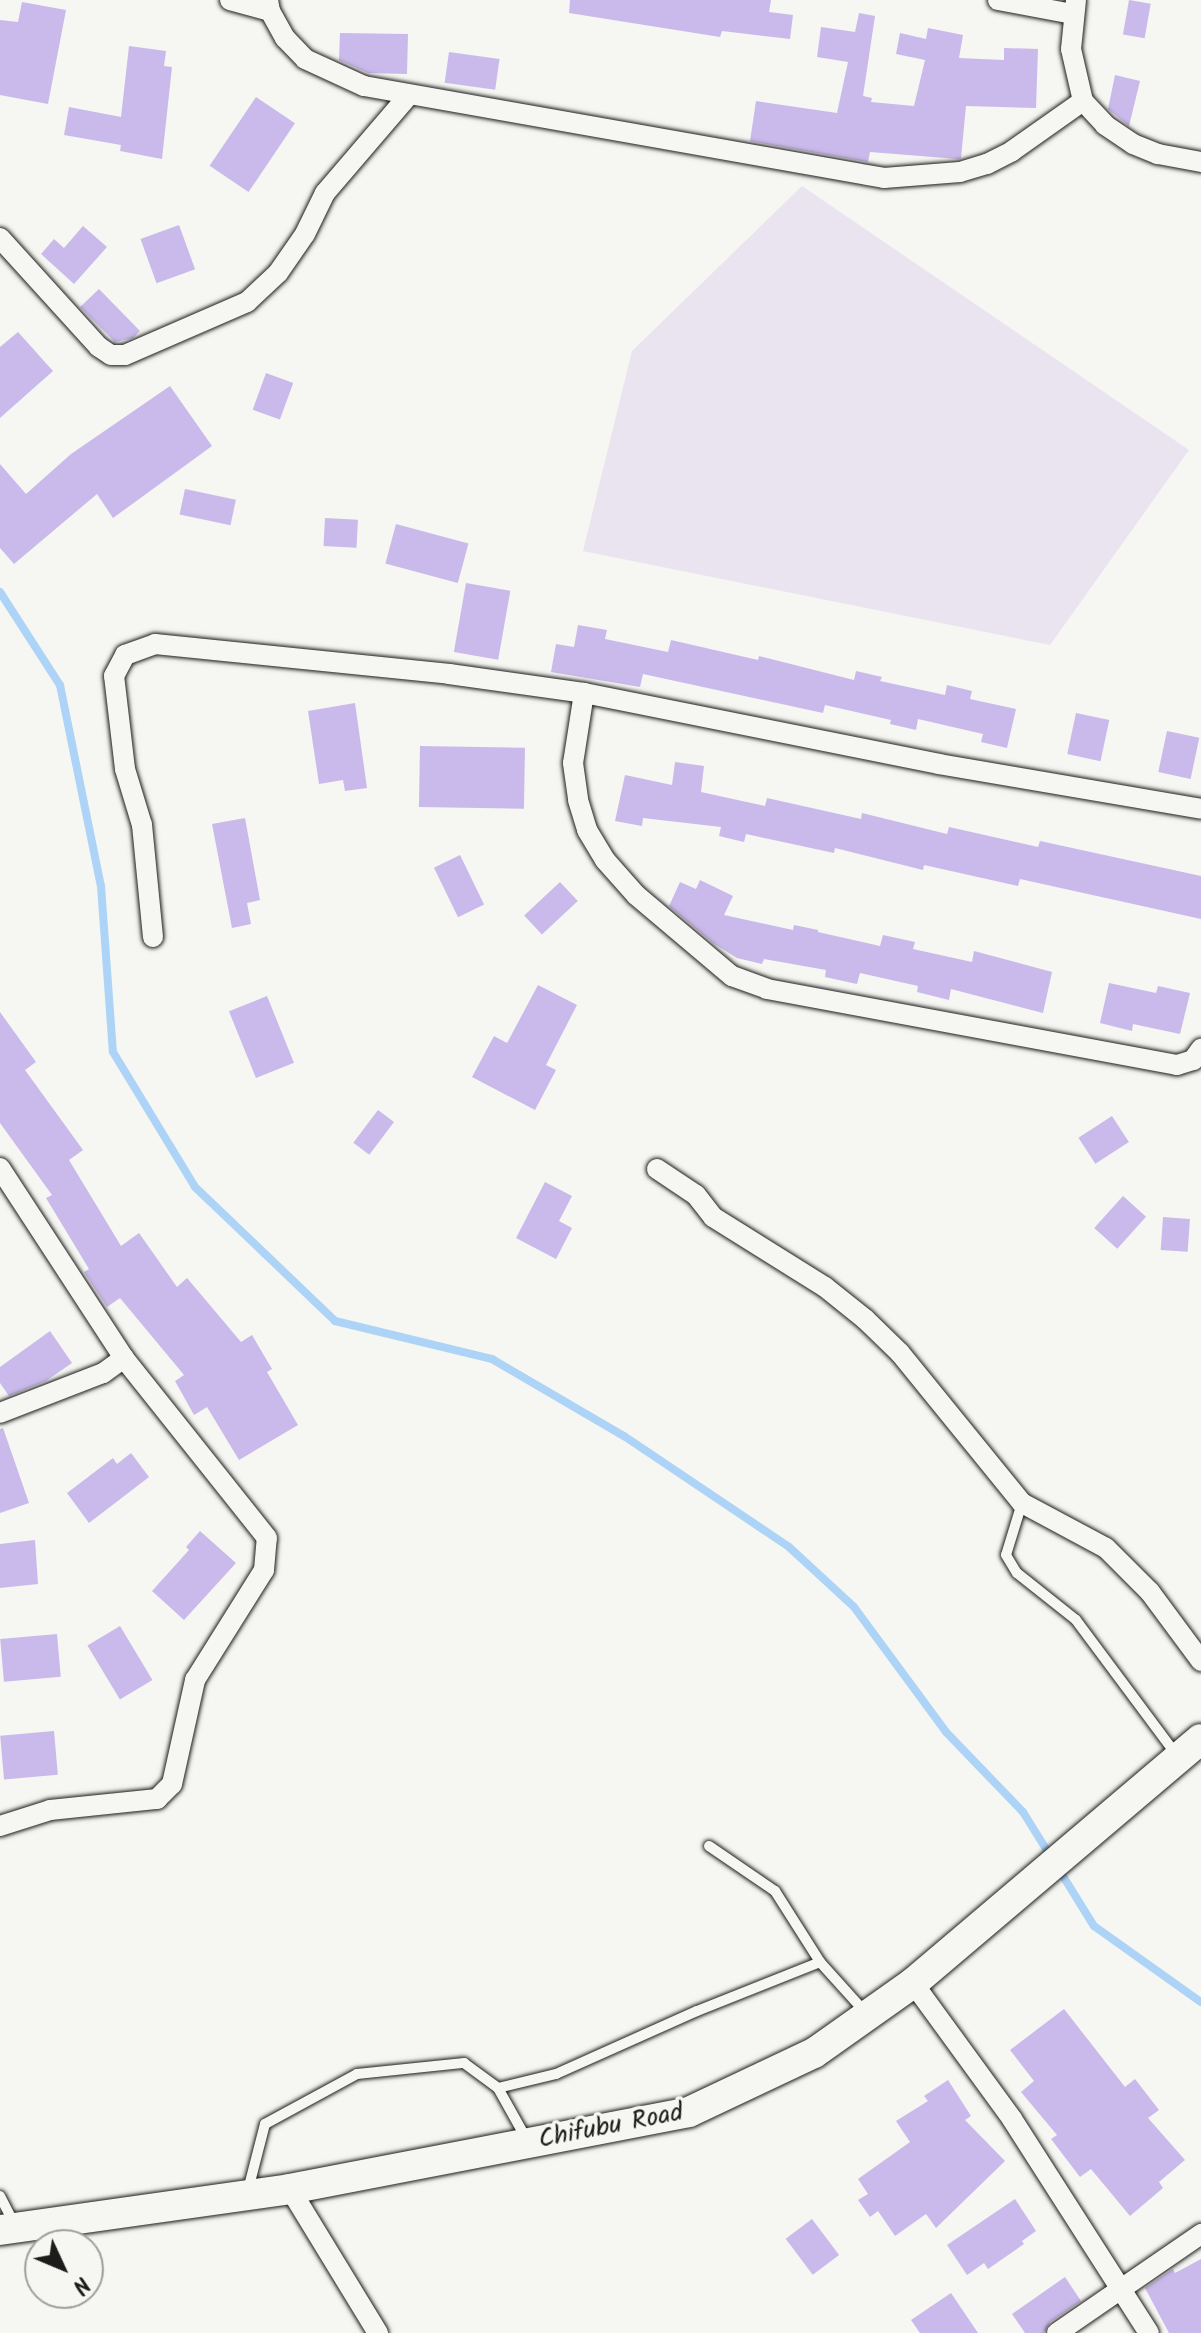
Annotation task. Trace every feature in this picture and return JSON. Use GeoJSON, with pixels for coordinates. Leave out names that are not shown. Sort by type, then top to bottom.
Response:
{"type":"FeatureCollection","features":[{"type":"Feature","properties":{"kind":"main road","name":"Chifubu Road"},"geometry":{"type":"LineString","coordinates":[[8,2229],[290,2189],[689,2112],[814,2053],[913,1983],[1190,1749]]}},
{"type":"Feature","properties":{"kind":"street"},"geometry":{"type":"LineString","coordinates":[[230,0],[269,5],[285,38],[305,59],[364,86],[884,178],[960,172],[987,164],[1012,151],[1083,101]]}},
{"type":"Feature","properties":{"kind":"street"},"geometry":{"type":"LineString","coordinates":[[998,0],[1075,7],[1071,49],[1083,101],[1105,125],[1133,144],[1158,154],[1201,162]]}},
{"type":"Feature","properties":{"kind":"street"},"geometry":{"type":"LineString","coordinates":[[0,238],[99,347],[111,355],[125,355],[247,302],[278,273],[305,234],[325,193],[409,95]]}},
{"type":"Feature","properties":{"kind":"street"},"geometry":{"type":"LineString","coordinates":[[153,937],[142,825],[125,769],[114,676],[125,655],[155,644],[449,674],[584,693],[925,762],[1201,809]]}},
{"type":"Feature","properties":{"kind":"street"},"geometry":{"type":"LineString","coordinates":[[584,693],[573,763],[578,800],[587,830],[605,860],[636,895],[732,976],[767,989],[1177,1065],[1193,1060],[1201,1049]]}},
{"type":"Feature","properties":{"kind":"street"},"geometry":{"type":"LineString","coordinates":[[0,1168],[124,1358],[267,1538],[264,1570],[195,1680],[172,1784],[157,1799],[50,1810],[0,1826]]}},
{"type":"Feature","properties":{"kind":"street"},"geometry":{"type":"LineString","coordinates":[[657,1169],[696,1195],[713,1217],[825,1287],[865,1319],[900,1353],[1022,1503],[1106,1548],[1150,1592],[1201,1661]]}},
{"type":"Feature","properties":{"kind":"street"},"geometry":{"type":"LineString","coordinates":[[0,1413],[103,1373],[124,1358]]}},
{"type":"Feature","properties":{"kind":"street"},"geometry":{"type":"LineString","coordinates":[[913,1983],[1012,2119],[1149,2333]]}},
{"type":"Feature","properties":{"kind":"street"},"geometry":{"type":"LineString","coordinates":[[290,2189],[378,2333]]}},
{"type":"Feature","properties":{"kind":"street"},"geometry":{"type":"LineString","coordinates":[[1057,2333],[1201,2234]]}},
{"type":"Feature","properties":{"kind":"lane"},"geometry":{"type":"LineString","coordinates":[[1022,1503],[1006,1555],[1017,1573],[1076,1620],[1190,1749]]}},
{"type":"Feature","properties":{"kind":"lane"},"geometry":{"type":"LineString","coordinates":[[709,1846],[775,1891],[820,1962],[867,2015]]}},
{"type":"Feature","properties":{"kind":"lane"},"geometry":{"type":"LineString","coordinates":[[498,2088],[556,2074],[697,2011],[820,1962]]}},
{"type":"Feature","properties":{"kind":"lane"},"geometry":{"type":"LineString","coordinates":[[247,2194],[265,2124],[357,2074],[464,2063],[498,2088],[529,2143]]}},
{"type":"Feature","properties":{"kind":"lane"},"geometry":{"type":"LineString","coordinates":[[0,2196],[8,2229]]}},
{"type":"Feature","properties":{"kind":"shaded area"},"geometry":{"type":"Polygon","coordinates":[[[802,186],[1189,450],[1050,645],[583,551],[632,351],[802,186]]]}},
{"type":"Feature","properties":{"kind":"building"},"geometry":{"type":"Polygon","coordinates":[[[570,0],[771,0],[769,12],[793,15],[790,39],[722,31],[720,37],[569,13],[570,0]]]}},
{"type":"Feature","properties":{"kind":"building"},"geometry":{"type":"Polygon","coordinates":[[[1129,0],[1151,4],[1145,38],[1123,34],[1129,0]]]}},
{"type":"Feature","properties":{"kind":"building"},"geometry":{"type":"Polygon","coordinates":[[[22,2],[66,10],[48,104],[0,95],[0,20],[18,22],[22,2]]]}},
{"type":"Feature","properties":{"kind":"building"},"geometry":{"type":"Polygon","coordinates":[[[859,13],[875,16],[863,96],[872,98],[871,102],[914,106],[925,60],[896,54],[900,33],[926,39],[928,28],[963,35],[959,58],[1004,60],[1004,48],[1038,49],[1036,108],[966,106],[961,158],[958,159],[870,152],[868,162],[750,141],[756,101],[837,113],[848,62],[817,57],[821,27],[855,32],[859,13]]]}},
{"type":"Feature","properties":{"kind":"building"},"geometry":{"type":"Polygon","coordinates":[[[340,33],[408,34],[407,74],[368,73],[339,60],[340,33]]]}},
{"type":"Feature","properties":{"kind":"building"},"geometry":{"type":"Polygon","coordinates":[[[129,46],[166,51],[164,66],[172,67],[162,159],[120,151],[121,145],[64,135],[69,107],[121,117],[129,46]]]}},
{"type":"Feature","properties":{"kind":"building"},"geometry":{"type":"Polygon","coordinates":[[[449,52],[500,59],[495,90],[445,83],[449,52]]]}},
{"type":"Feature","properties":{"kind":"building"},"geometry":{"type":"Polygon","coordinates":[[[1115,75],[1140,81],[1129,126],[1108,109],[1115,75]]]}},
{"type":"Feature","properties":{"kind":"building"},"geometry":{"type":"Polygon","coordinates":[[[256,97],[295,123],[249,192],[210,166],[256,97]]]}},
{"type":"Feature","properties":{"kind":"building"},"geometry":{"type":"Polygon","coordinates":[[[179,225],[195,269],[157,283],[140,239],[179,225]]]}},
{"type":"Feature","properties":{"kind":"building"},"geometry":{"type":"Polygon","coordinates":[[[83,226],[107,247],[74,284],[41,254],[54,239],[64,248],[83,226]]]}},
{"type":"Feature","properties":{"kind":"building"},"geometry":{"type":"Polygon","coordinates":[[[99,289],[140,331],[133,338],[115,342],[80,307],[99,289]]]}},
{"type":"Feature","properties":{"kind":"building"},"geometry":{"type":"Polygon","coordinates":[[[18,332],[53,371],[0,418],[0,347],[18,332]]]}},
{"type":"Feature","properties":{"kind":"building"},"geometry":{"type":"Polygon","coordinates":[[[266,373],[293,383],[280,420],[253,410],[266,373]]]}},
{"type":"Feature","properties":{"kind":"building"},"geometry":{"type":"Polygon","coordinates":[[[170,386],[212,446],[113,518],[97,494],[14,564],[0,548],[0,464],[26,494],[71,454],[170,386]]]}},
{"type":"Feature","properties":{"kind":"building"},"geometry":{"type":"Polygon","coordinates":[[[185,489],[236,500],[230,525],[180,514],[185,489]]]}},
{"type":"Feature","properties":{"kind":"building"},"geometry":{"type":"Polygon","coordinates":[[[325,518],[358,520],[356,548],[324,546],[325,518]]]}},
{"type":"Feature","properties":{"kind":"building"},"geometry":{"type":"Polygon","coordinates":[[[396,524],[468,543],[458,583],[385,564],[396,524]]]}},
{"type":"Feature","properties":{"kind":"building"},"geometry":{"type":"Polygon","coordinates":[[[466,583],[510,591],[498,660],[454,652],[466,583]]]}},
{"type":"Feature","properties":{"kind":"building"},"geometry":{"type":"Polygon","coordinates":[[[578,625],[607,630],[605,639],[668,652],[671,640],[758,660],[759,656],[854,680],[856,671],[882,677],[880,681],[945,695],[947,685],[972,691],[970,699],[1016,709],[1007,748],[981,742],[983,734],[918,719],[916,730],[890,724],[891,720],[825,705],[823,713],[643,674],[640,687],[551,672],[556,644],[574,647],[578,625]]]}},
{"type":"Feature","properties":{"kind":"building"},"geometry":{"type":"Polygon","coordinates":[[[355,703],[367,788],[345,791],[343,780],[319,784],[308,711],[355,703]]]}},
{"type":"Feature","properties":{"kind":"building"},"geometry":{"type":"Polygon","coordinates":[[[1076,713],[1109,720],[1101,761],[1067,754],[1076,713]]]}},
{"type":"Feature","properties":{"kind":"building"},"geometry":{"type":"Polygon","coordinates":[[[1167,731],[1199,738],[1191,779],[1158,772],[1167,731]]]}},
{"type":"Feature","properties":{"kind":"building"},"geometry":{"type":"Polygon","coordinates":[[[420,746],[525,748],[524,809],[419,807],[420,746]]]}},
{"type":"Feature","properties":{"kind":"building"},"geometry":{"type":"Polygon","coordinates":[[[675,762],[704,766],[701,792],[765,806],[767,798],[861,819],[862,813],[947,834],[949,827],[1038,847],[1040,841],[1201,876],[1201,919],[1020,879],[1018,886],[924,865],[923,870],[835,848],[834,853],[746,834],[744,842],[719,836],[721,827],[643,818],[642,826],[615,821],[625,775],[672,785],[675,762]]]}},
{"type":"Feature","properties":{"kind":"building"},"geometry":{"type":"Polygon","coordinates":[[[245,818],[260,900],[247,903],[251,924],[232,928],[212,824],[245,818]]]}},
{"type":"Feature","properties":{"kind":"building"},"geometry":{"type":"Polygon","coordinates":[[[460,855],[484,904],[458,917],[434,868],[460,855]]]}},
{"type":"Feature","properties":{"kind":"building"},"geometry":{"type":"Polygon","coordinates":[[[700,880],[733,896],[724,915],[793,930],[794,925],[880,946],[883,935],[915,942],[913,949],[972,962],[974,951],[1052,972],[1043,1013],[951,989],[949,1000],[917,992],[918,986],[860,973],[857,984],[825,977],[826,970],[764,959],[762,964],[737,958],[713,943],[669,906],[680,882],[696,889],[700,880]]]}},
{"type":"Feature","properties":{"kind":"building"},"geometry":{"type":"Polygon","coordinates":[[[560,882],[578,901],[542,934],[524,915],[560,882]]]}},
{"type":"Feature","properties":{"kind":"building"},"geometry":{"type":"Polygon","coordinates":[[[1109,983],[1156,993],[1158,986],[1190,993],[1180,1034],[1133,1024],[1132,1031],[1100,1023],[1109,983]]]}},
{"type":"Feature","properties":{"kind":"building"},"geometry":{"type":"Polygon","coordinates":[[[538,985],[577,1005],[546,1065],[556,1070],[535,1110],[472,1077],[494,1036],[507,1043],[538,985]]]}},
{"type":"Feature","properties":{"kind":"building"},"geometry":{"type":"Polygon","coordinates":[[[267,996],[294,1063],[256,1078],[229,1011],[267,996]]]}},
{"type":"Feature","properties":{"kind":"building"},"geometry":{"type":"Polygon","coordinates":[[[0,1012],[36,1062],[25,1070],[83,1150],[69,1160],[121,1246],[139,1233],[177,1287],[187,1278],[241,1342],[252,1335],[272,1369],[267,1372],[298,1425],[239,1460],[207,1407],[194,1415],[175,1381],[184,1375],[120,1298],[107,1307],[84,1272],[89,1269],[46,1198],[52,1195],[0,1123],[0,1012]]]}},
{"type":"Feature","properties":{"kind":"building"},"geometry":{"type":"Polygon","coordinates":[[[378,1110],[394,1122],[369,1155],[353,1143],[378,1110]]]}},
{"type":"Feature","properties":{"kind":"building"},"geometry":{"type":"Polygon","coordinates":[[[1112,1116],[1129,1142],[1095,1164],[1078,1138],[1112,1116]]]}},
{"type":"Feature","properties":{"kind":"building"},"geometry":{"type":"Polygon","coordinates":[[[545,1182],[572,1196],[559,1221],[572,1228],[556,1259],[516,1238],[545,1182]]]}},
{"type":"Feature","properties":{"kind":"building"},"geometry":{"type":"Polygon","coordinates":[[[1123,1196],[1146,1217],[1117,1249],[1094,1228],[1123,1196]]]}},
{"type":"Feature","properties":{"kind":"building"},"geometry":{"type":"Polygon","coordinates":[[[1163,1217],[1190,1219],[1188,1252],[1161,1250],[1163,1217]]]}},
{"type":"Feature","properties":{"kind":"building"},"geometry":{"type":"Polygon","coordinates":[[[50,1331],[72,1363],[46,1381],[9,1396],[0,1383],[0,1367],[50,1331]]]}},
{"type":"Feature","properties":{"kind":"building"},"geometry":{"type":"Polygon","coordinates":[[[3,1428],[29,1503],[0,1513],[0,1429],[3,1428]]]}},
{"type":"Feature","properties":{"kind":"building"},"geometry":{"type":"Polygon","coordinates":[[[131,1453],[149,1477],[89,1523],[67,1493],[113,1458],[117,1464],[131,1453]]]}},
{"type":"Feature","properties":{"kind":"building"},"geometry":{"type":"Polygon","coordinates":[[[200,1531],[236,1563],[184,1620],[152,1591],[189,1550],[186,1547],[200,1531]]]}},
{"type":"Feature","properties":{"kind":"building"},"geometry":{"type":"Polygon","coordinates":[[[35,1540],[38,1584],[0,1588],[0,1544],[35,1540]]]}},
{"type":"Feature","properties":{"kind":"building"},"geometry":{"type":"Polygon","coordinates":[[[120,1626],[152,1680],[120,1700],[87,1646],[120,1626]]]}},
{"type":"Feature","properties":{"kind":"building"},"geometry":{"type":"Polygon","coordinates":[[[57,1634],[61,1677],[4,1682],[0,1639],[57,1634]]]}},
{"type":"Feature","properties":{"kind":"building"},"geometry":{"type":"Polygon","coordinates":[[[54,1731],[58,1775],[4,1780],[0,1736],[54,1731]]]}},
{"type":"Feature","properties":{"kind":"building"},"geometry":{"type":"Polygon","coordinates":[[[1064,2009],[1125,2087],[1135,2079],[1159,2110],[1148,2118],[1185,2160],[1159,2182],[1163,2188],[1130,2216],[1091,2169],[1080,2177],[1051,2139],[1057,2135],[1021,2092],[1034,2081],[1010,2050],[1064,2009]]]}},
{"type":"Feature","properties":{"kind":"building"},"geometry":{"type":"Polygon","coordinates":[[[948,2080],[971,2116],[965,2120],[1005,2161],[936,2228],[926,2214],[895,2236],[878,2211],[870,2217],[858,2200],[868,2194],[858,2179],[910,2142],[896,2121],[928,2101],[924,2096],[948,2080]]]}},
{"type":"Feature","properties":{"kind":"building"},"geometry":{"type":"Polygon","coordinates":[[[1015,2199],[1036,2231],[1022,2241],[1024,2244],[988,2269],[984,2263],[967,2275],[947,2245],[1015,2199]]]}},
{"type":"Feature","properties":{"kind":"building"},"geometry":{"type":"Polygon","coordinates":[[[812,2219],[839,2255],[813,2275],[786,2239],[812,2219]]]}},
{"type":"Feature","properties":{"kind":"building"},"geometry":{"type":"Polygon","coordinates":[[[1201,2259],[1201,2333],[1169,2333],[1145,2288],[1173,2269],[1175,2273],[1201,2259]]]}},
{"type":"Feature","properties":{"kind":"building"},"geometry":{"type":"Polygon","coordinates":[[[1065,2277],[1081,2301],[1050,2322],[1044,2333],[1025,2333],[1012,2314],[1065,2277]]]}},
{"type":"Feature","properties":{"kind":"building"},"geometry":{"type":"Polygon","coordinates":[[[951,2293],[978,2333],[920,2333],[911,2320],[951,2293]]]}},
{"type":"Feature","properties":{"kind":"waterway"},"geometry":{"type":"LineString","coordinates":[[0,592],[60,685],[101,886],[113,1052],[195,1187],[335,1321],[492,1359],[624,1436],[789,1547],[854,1607],[946,1732],[1023,1812],[1051,1857]]}},
{"type":"Feature","properties":{"kind":"waterway"},"geometry":{"type":"LineString","coordinates":[[1058,1868],[1094,1926],[1201,2002]]}}]}
